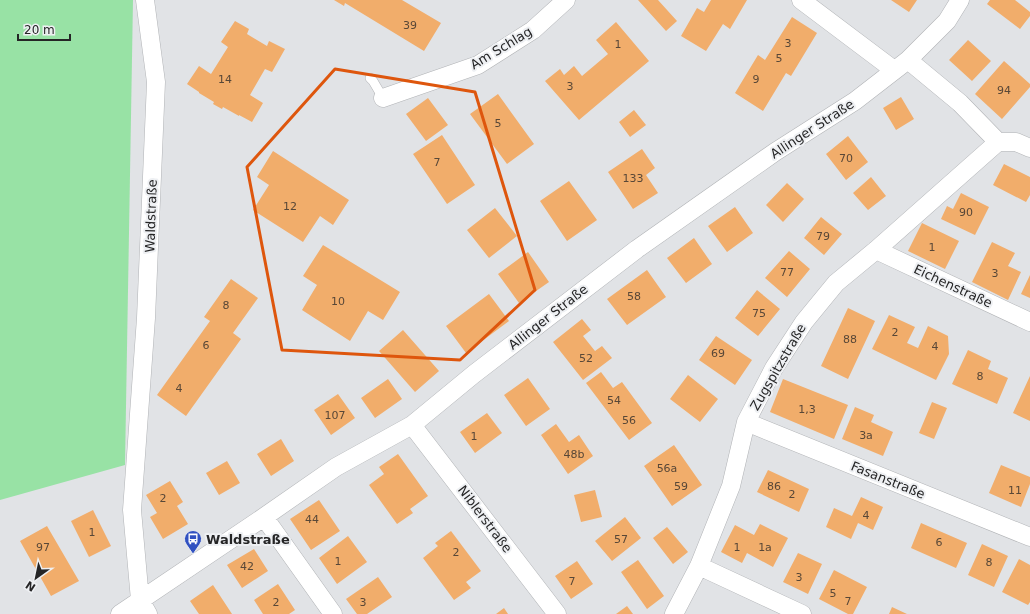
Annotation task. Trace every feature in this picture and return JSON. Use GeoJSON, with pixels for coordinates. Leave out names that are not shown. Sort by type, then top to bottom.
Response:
{"type":"FeatureCollection","features":[{"type":"Feature","properties":{"kind":"street","name":"Waldstraße"},"geometry":{"type":"LineString","coordinates":[[144,607],[132,510],[146,318],[156,82],[145,0]]}},
{"type":"Feature","properties":{"kind":"street","name":"Am Schlag"},"geometry":{"type":"LineString","coordinates":[[383,98],[478,65],[533,30],[566,0]]}},
{"type":"Feature","properties":{"kind":"street"},"geometry":{"type":"LineString","coordinates":[[801,0],[960,103],[998,142],[1016,142],[1030,148]]}},
{"type":"Feature","properties":{"kind":"street","name":"Allinger Straße"},"geometry":{"type":"LineString","coordinates":[[120,614],[144,607],[264,518],[336,467],[412,425],[474,374],[637,249],[775,152],[855,101],[901,65],[947,21],[960,0]]}},
{"type":"Feature","properties":{"kind":"street","name":"Zugspitzstraße"},"geometry":{"type":"LineString","coordinates":[[674,614],[699,566],[731,486],[746,422],[774,368],[804,322],[836,283],[876,250],[998,142]]}},
{"type":"Feature","properties":{"kind":"street","name":"Eichenstraße"},"geometry":{"type":"LineString","coordinates":[[876,250],[1030,322]]}},
{"type":"Feature","properties":{"kind":"street","name":"Fasanstraße"},"geometry":{"type":"LineString","coordinates":[[746,422],[1030,537]]}},
{"type":"Feature","properties":{"kind":"street","name":"Niblerstraße"},"geometry":{"type":"LineString","coordinates":[[412,425],[557,614]]}},
{"type":"Feature","properties":{"kind":"street"},"geometry":{"type":"LineString","coordinates":[[264,518],[332,614]]}},
{"type":"Feature","properties":{"kind":"street"},"geometry":{"type":"LineString","coordinates":[[699,566],[802,614]]}},
{"type":"Feature","properties":{"kind":"lane"},"geometry":{"type":"LineString","coordinates":[[370,78],[383,98]]}},
{"type":"Feature","properties":{"kind":"highlighted area"},"geometry":{"type":"Polygon","coordinates":[[[335,69],[475,92],[535,290],[460,360],[282,350],[247,167],[335,69]]]}},
{"type":"Feature","properties":{"kind":"green space"},"geometry":{"type":"Polygon","coordinates":[[[0,0],[133,0],[125,465],[0,500],[0,0]]]}},
{"type":"Feature","properties":{"kind":"building"},"geometry":{"type":"Polygon","coordinates":[[[334,0],[402,0],[441,23],[424,51],[345,3],[344,6],[334,0]]]}},
{"type":"Feature","properties":{"kind":"building"},"geometry":{"type":"Polygon","coordinates":[[[638,0],[658,0],[677,21],[666,31],[638,0]]]}},
{"type":"Feature","properties":{"kind":"building"},"geometry":{"type":"Polygon","coordinates":[[[711,0],[747,0],[730,29],[723,24],[706,51],[681,36],[697,8],[704,12],[711,0]]]}},
{"type":"Feature","properties":{"kind":"building"},"geometry":{"type":"Polygon","coordinates":[[[891,0],[917,0],[909,12],[891,0]]]}},
{"type":"Feature","properties":{"kind":"building"},"geometry":{"type":"Polygon","coordinates":[[[990,0],[1015,0],[1030,12],[1030,16],[1020,29],[987,4],[990,0]]]}},
{"type":"Feature","properties":{"kind":"building"},"geometry":{"type":"Polygon","coordinates":[[[792,17],[817,33],[791,76],[786,73],[763,111],[735,93],[758,55],[765,60],[792,17]]]}},
{"type":"Feature","properties":{"kind":"building"},"geometry":{"type":"Polygon","coordinates":[[[235,21],[249,29],[247,34],[267,46],[269,41],[285,49],[272,72],[265,69],[250,95],[263,103],[252,122],[223,107],[222,109],[213,104],[214,102],[187,84],[199,66],[211,74],[228,47],[221,42],[235,21]]]}},
{"type":"Feature","properties":{"kind":"building"},"geometry":{"type":"Polygon","coordinates":[[[616,22],[649,61],[579,120],[545,81],[560,69],[564,75],[574,66],[582,76],[608,54],[596,40],[616,22]]]}},
{"type":"Feature","properties":{"kind":"building"},"geometry":{"type":"Polygon","coordinates":[[[968,40],[991,61],[972,81],[949,60],[968,40]]]}},
{"type":"Feature","properties":{"kind":"building"},"geometry":{"type":"Polygon","coordinates":[[[1004,61],[1030,84],[1030,87],[1002,119],[975,94],[1004,61]]]}},
{"type":"Feature","properties":{"kind":"building"},"geometry":{"type":"Polygon","coordinates":[[[498,94],[534,144],[507,164],[470,114],[498,94]]]}},
{"type":"Feature","properties":{"kind":"building"},"geometry":{"type":"Polygon","coordinates":[[[901,97],[914,119],[896,130],[883,108],[901,97]]]}},
{"type":"Feature","properties":{"kind":"building"},"geometry":{"type":"Polygon","coordinates":[[[428,98],[448,125],[426,141],[406,114],[428,98]]]}},
{"type":"Feature","properties":{"kind":"building"},"geometry":{"type":"Polygon","coordinates":[[[634,110],[646,125],[630,137],[619,122],[634,110]]]}},
{"type":"Feature","properties":{"kind":"building"},"geometry":{"type":"Polygon","coordinates":[[[442,135],[475,185],[447,204],[413,154],[442,135]]]}},
{"type":"Feature","properties":{"kind":"building"},"geometry":{"type":"Polygon","coordinates":[[[848,136],[868,162],[846,180],[826,154],[848,136]]]}},
{"type":"Feature","properties":{"kind":"building"},"geometry":{"type":"Polygon","coordinates":[[[642,149],[655,168],[646,175],[658,193],[633,209],[608,172],[642,149]]]}},
{"type":"Feature","properties":{"kind":"building"},"geometry":{"type":"Polygon","coordinates":[[[273,151],[349,200],[333,225],[320,216],[303,242],[253,210],[269,185],[257,177],[273,151]]]}},
{"type":"Feature","properties":{"kind":"building"},"geometry":{"type":"Polygon","coordinates":[[[1004,164],[1030,177],[1030,195],[1026,202],[993,185],[1004,164]]]}},
{"type":"Feature","properties":{"kind":"building"},"geometry":{"type":"Polygon","coordinates":[[[871,177],[886,196],[868,210],[853,193],[871,177]]]}},
{"type":"Feature","properties":{"kind":"building"},"geometry":{"type":"Polygon","coordinates":[[[569,181],[597,220],[567,241],[540,201],[569,181]]]}},
{"type":"Feature","properties":{"kind":"building"},"geometry":{"type":"Polygon","coordinates":[[[787,183],[804,199],[783,222],[766,205],[787,183]]]}},
{"type":"Feature","properties":{"kind":"building"},"geometry":{"type":"Polygon","coordinates":[[[961,193],[989,207],[975,235],[941,219],[947,206],[953,209],[961,193]]]}},
{"type":"Feature","properties":{"kind":"building"},"geometry":{"type":"Polygon","coordinates":[[[735,207],[753,233],[727,252],[708,226],[735,207]]]}},
{"type":"Feature","properties":{"kind":"building"},"geometry":{"type":"Polygon","coordinates":[[[495,208],[517,236],[489,258],[467,230],[495,208]]]}},
{"type":"Feature","properties":{"kind":"building"},"geometry":{"type":"Polygon","coordinates":[[[821,217],[842,234],[824,255],[804,238],[821,217]]]}},
{"type":"Feature","properties":{"kind":"building"},"geometry":{"type":"Polygon","coordinates":[[[922,223],[959,241],[945,269],[908,251],[922,223]]]}},
{"type":"Feature","properties":{"kind":"building"},"geometry":{"type":"Polygon","coordinates":[[[694,238],[712,264],[686,283],[667,258],[694,238]]]}},
{"type":"Feature","properties":{"kind":"building"},"geometry":{"type":"Polygon","coordinates":[[[992,242],[1015,253],[1008,266],[1021,272],[1008,300],[972,282],[992,242]]]}},
{"type":"Feature","properties":{"kind":"building"},"geometry":{"type":"Polygon","coordinates":[[[323,245],[400,292],[383,320],[368,311],[350,341],[302,310],[317,285],[303,276],[323,245]]]}},
{"type":"Feature","properties":{"kind":"building"},"geometry":{"type":"Polygon","coordinates":[[[789,251],[810,269],[787,297],[765,278],[789,251]]]}},
{"type":"Feature","properties":{"kind":"building"},"geometry":{"type":"Polygon","coordinates":[[[528,252],[549,282],[519,303],[498,274],[528,252]]]}},
{"type":"Feature","properties":{"kind":"building"},"geometry":{"type":"Polygon","coordinates":[[[647,270],[666,297],[627,325],[607,299],[647,270]]]}},
{"type":"Feature","properties":{"kind":"building"},"geometry":{"type":"Polygon","coordinates":[[[1030,275],[1030,298],[1021,294],[1030,275]]]}},
{"type":"Feature","properties":{"kind":"building"},"geometry":{"type":"Polygon","coordinates":[[[231,279],[258,298],[233,333],[241,339],[186,416],[157,395],[210,321],[204,317],[231,279]]]}},
{"type":"Feature","properties":{"kind":"building"},"geometry":{"type":"Polygon","coordinates":[[[757,290],[780,309],[758,336],[735,318],[757,290]]]}},
{"type":"Feature","properties":{"kind":"building"},"geometry":{"type":"Polygon","coordinates":[[[489,294],[509,321],[466,353],[446,326],[489,294]]]}},
{"type":"Feature","properties":{"kind":"building"},"geometry":{"type":"Polygon","coordinates":[[[848,308],[875,321],[848,379],[821,366],[848,308]]]}},
{"type":"Feature","properties":{"kind":"building"},"geometry":{"type":"Polygon","coordinates":[[[889,315],[915,327],[907,343],[918,348],[928,326],[948,336],[949,354],[936,380],[872,349],[889,315]]]}},
{"type":"Feature","properties":{"kind":"building"},"geometry":{"type":"Polygon","coordinates":[[[582,319],[591,330],[583,336],[595,351],[602,346],[612,358],[583,380],[553,342],[582,319]]]}},
{"type":"Feature","properties":{"kind":"building"},"geometry":{"type":"Polygon","coordinates":[[[403,330],[439,371],[415,392],[379,351],[403,330]]]}},
{"type":"Feature","properties":{"kind":"building"},"geometry":{"type":"Polygon","coordinates":[[[716,336],[752,360],[735,385],[699,360],[716,336]]]}},
{"type":"Feature","properties":{"kind":"building"},"geometry":{"type":"Polygon","coordinates":[[[968,350],[991,361],[988,369],[1008,378],[997,404],[952,384],[968,350]]]}},
{"type":"Feature","properties":{"kind":"building"},"geometry":{"type":"Polygon","coordinates":[[[601,372],[613,388],[622,382],[652,423],[629,440],[586,383],[601,372]]]}},
{"type":"Feature","properties":{"kind":"building"},"geometry":{"type":"Polygon","coordinates":[[[688,375],[718,399],[700,422],[670,399],[688,375]]]}},
{"type":"Feature","properties":{"kind":"building"},"geometry":{"type":"Polygon","coordinates":[[[1030,376],[1030,421],[1013,413],[1030,376]]]}},
{"type":"Feature","properties":{"kind":"building"},"geometry":{"type":"Polygon","coordinates":[[[528,378],[550,409],[526,426],[504,395],[528,378]]]}},
{"type":"Feature","properties":{"kind":"building"},"geometry":{"type":"Polygon","coordinates":[[[388,379],[402,399],[375,418],[361,398],[388,379]]]}},
{"type":"Feature","properties":{"kind":"building"},"geometry":{"type":"Polygon","coordinates":[[[783,379],[848,405],[834,439],[770,412],[783,379]]]}},
{"type":"Feature","properties":{"kind":"building"},"geometry":{"type":"Polygon","coordinates":[[[338,394],[355,418],[331,435],[314,410],[338,394]]]}},
{"type":"Feature","properties":{"kind":"building"},"geometry":{"type":"Polygon","coordinates":[[[932,402],[947,408],[934,439],[919,433],[932,402]]]}},
{"type":"Feature","properties":{"kind":"building"},"geometry":{"type":"Polygon","coordinates":[[[855,407],[874,415],[871,422],[893,432],[883,456],[842,439],[855,407]]]}},
{"type":"Feature","properties":{"kind":"building"},"geometry":{"type":"Polygon","coordinates":[[[487,413],[502,433],[475,453],[460,432],[487,413]]]}},
{"type":"Feature","properties":{"kind":"building"},"geometry":{"type":"Polygon","coordinates":[[[556,424],[569,442],[579,435],[593,456],[568,474],[541,435],[556,424]]]}},
{"type":"Feature","properties":{"kind":"building"},"geometry":{"type":"Polygon","coordinates":[[[281,439],[294,461],[271,476],[257,454],[281,439]]]}},
{"type":"Feature","properties":{"kind":"building"},"geometry":{"type":"Polygon","coordinates":[[[674,445],[702,485],[672,506],[644,466],[674,445]]]}},
{"type":"Feature","properties":{"kind":"building"},"geometry":{"type":"Polygon","coordinates":[[[398,454],[428,496],[410,509],[413,513],[397,524],[369,485],[384,474],[379,467],[398,454]]]}},
{"type":"Feature","properties":{"kind":"building"},"geometry":{"type":"Polygon","coordinates":[[[227,461],[240,483],[219,495],[206,473],[227,461]]]}},
{"type":"Feature","properties":{"kind":"building"},"geometry":{"type":"Polygon","coordinates":[[[1001,465],[1030,477],[1030,484],[1021,507],[989,493],[1001,465]]]}},
{"type":"Feature","properties":{"kind":"building"},"geometry":{"type":"Polygon","coordinates":[[[768,470],[809,489],[799,512],[757,492],[768,470]]]}},
{"type":"Feature","properties":{"kind":"building"},"geometry":{"type":"Polygon","coordinates":[[[170,481],[183,502],[177,506],[188,524],[163,539],[150,517],[157,513],[146,495],[170,481]]]}},
{"type":"Feature","properties":{"kind":"building"},"geometry":{"type":"Polygon","coordinates":[[[595,490],[602,517],[581,522],[574,495],[595,490]]]}},
{"type":"Feature","properties":{"kind":"building"},"geometry":{"type":"Polygon","coordinates":[[[861,497],[883,507],[873,530],[858,523],[851,539],[826,527],[834,508],[852,516],[861,497]]]}},
{"type":"Feature","properties":{"kind":"building"},"geometry":{"type":"Polygon","coordinates":[[[319,500],[340,531],[311,550],[290,519],[319,500]]]}},
{"type":"Feature","properties":{"kind":"building"},"geometry":{"type":"Polygon","coordinates":[[[93,510],[111,546],[89,557],[71,521],[93,510]]]}},
{"type":"Feature","properties":{"kind":"building"},"geometry":{"type":"Polygon","coordinates":[[[625,517],[641,538],[612,561],[595,541],[625,517]]]}},
{"type":"Feature","properties":{"kind":"building"},"geometry":{"type":"Polygon","coordinates":[[[921,523],[967,543],[956,568],[911,548],[921,523]]]}},
{"type":"Feature","properties":{"kind":"building"},"geometry":{"type":"Polygon","coordinates":[[[760,524],[788,538],[773,567],[747,553],[742,563],[721,552],[735,525],[754,535],[760,524]]]}},
{"type":"Feature","properties":{"kind":"building"},"geometry":{"type":"Polygon","coordinates":[[[47,526],[79,581],[51,596],[20,541],[47,526]]]}},
{"type":"Feature","properties":{"kind":"building"},"geometry":{"type":"Polygon","coordinates":[[[667,527],[688,552],[673,564],[653,538],[667,527]]]}},
{"type":"Feature","properties":{"kind":"building"},"geometry":{"type":"Polygon","coordinates":[[[451,531],[481,571],[466,582],[471,588],[454,600],[423,558],[438,546],[435,543],[451,531]]]}},
{"type":"Feature","properties":{"kind":"building"},"geometry":{"type":"Polygon","coordinates":[[[348,536],[367,562],[337,584],[319,558],[348,536]]]}},
{"type":"Feature","properties":{"kind":"building"},"geometry":{"type":"Polygon","coordinates":[[[982,544],[1008,556],[994,587],[968,575],[982,544]]]}},
{"type":"Feature","properties":{"kind":"building"},"geometry":{"type":"Polygon","coordinates":[[[254,549],[268,571],[242,588],[227,565],[254,549]]]}},
{"type":"Feature","properties":{"kind":"building"},"geometry":{"type":"Polygon","coordinates":[[[798,553],[822,564],[808,594],[783,582],[798,553]]]}},
{"type":"Feature","properties":{"kind":"building"},"geometry":{"type":"Polygon","coordinates":[[[1019,559],[1030,565],[1030,602],[1028,605],[1002,592],[1019,559]]]}},
{"type":"Feature","properties":{"kind":"building"},"geometry":{"type":"Polygon","coordinates":[[[638,560],[664,596],[647,609],[621,572],[638,560]]]}},
{"type":"Feature","properties":{"kind":"building"},"geometry":{"type":"Polygon","coordinates":[[[577,561],[593,584],[571,599],[555,576],[577,561]]]}},
{"type":"Feature","properties":{"kind":"building"},"geometry":{"type":"Polygon","coordinates":[[[834,570],[867,587],[853,614],[848,614],[819,599],[834,570]]]}},
{"type":"Feature","properties":{"kind":"building"},"geometry":{"type":"Polygon","coordinates":[[[378,577],[392,597],[367,614],[357,614],[346,599],[378,577]]]}},
{"type":"Feature","properties":{"kind":"building"},"geometry":{"type":"Polygon","coordinates":[[[278,584],[295,610],[289,614],[263,614],[254,600],[278,584]]]}},
{"type":"Feature","properties":{"kind":"building"},"geometry":{"type":"Polygon","coordinates":[[[213,585],[232,614],[199,614],[190,601],[213,585]]]}},
{"type":"Feature","properties":{"kind":"building"},"geometry":{"type":"Polygon","coordinates":[[[627,606],[633,614],[616,614],[627,606]]]}},
{"type":"Feature","properties":{"kind":"building"},"geometry":{"type":"Polygon","coordinates":[[[892,607],[907,614],[889,614],[892,607]]]}},
{"type":"Feature","properties":{"kind":"building"},"geometry":{"type":"Polygon","coordinates":[[[504,608],[508,614],[496,614],[504,608]]]}},
{"type":"Feature","properties":{"kind":"place","name":"Waldstraße"},"geometry":{"type":"Point","coordinates":[193,554]}}]}
